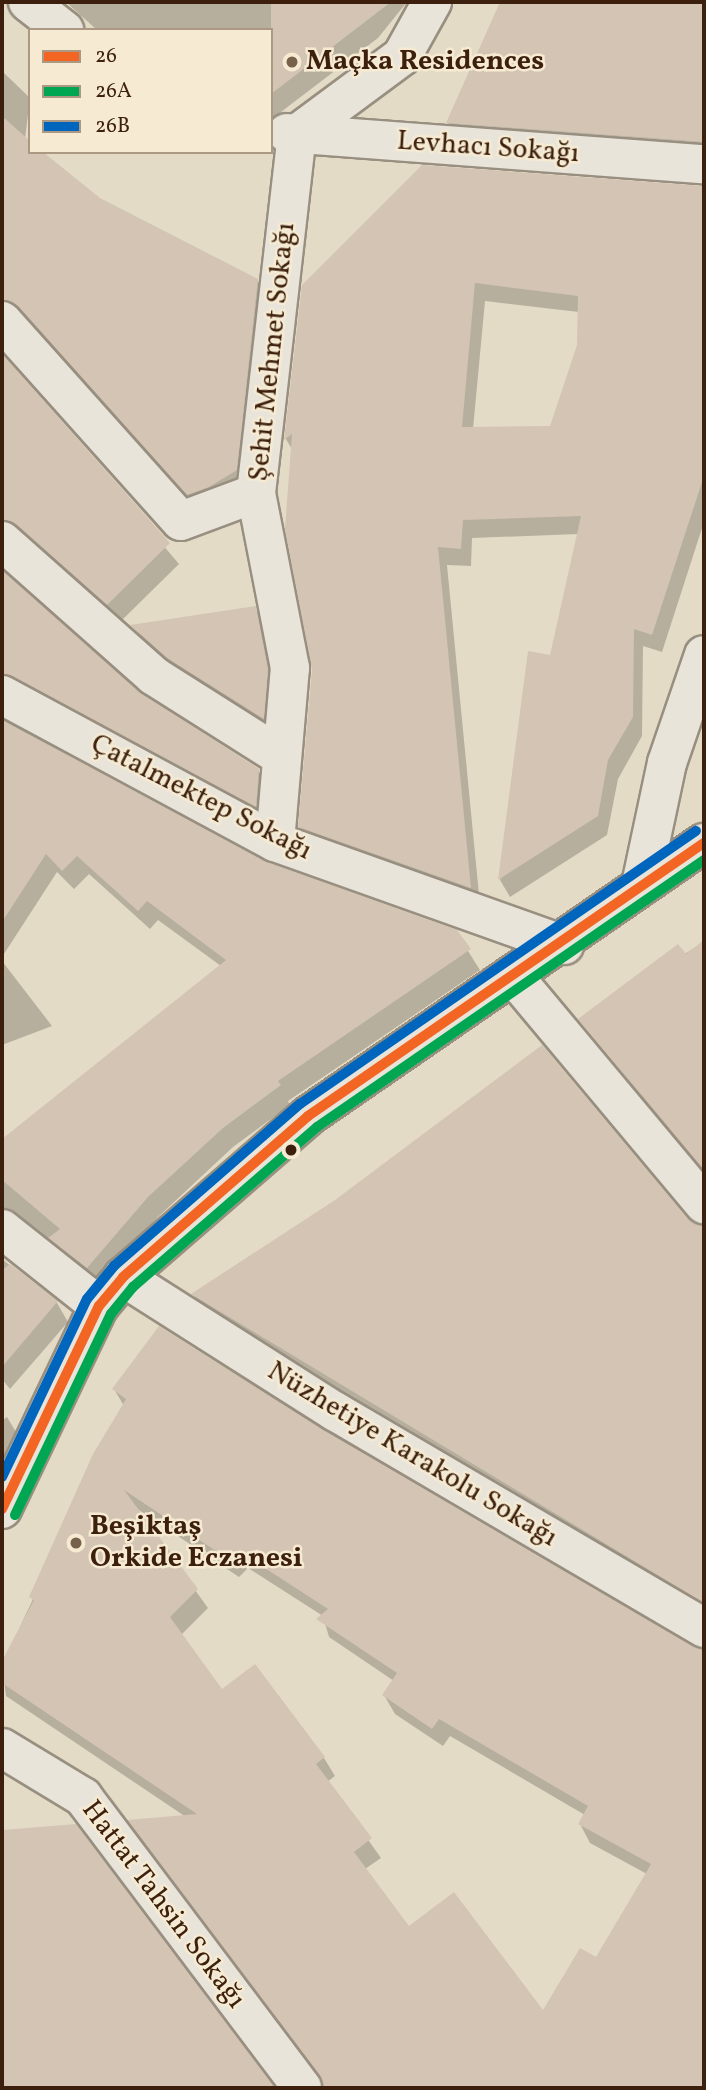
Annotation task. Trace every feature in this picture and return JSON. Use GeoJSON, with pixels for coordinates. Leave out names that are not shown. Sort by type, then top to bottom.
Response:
{"type":"FeatureCollection","features":[{"type":"Feature","properties":{"kind":"street"},"geometry":{"type":"LineString","coordinates":[[29,2],[62,28]]}},
{"type":"Feature","properties":{"kind":"street"},"geometry":{"type":"LineString","coordinates":[[284,133],[401,56],[432,2]]}},
{"type":"Feature","properties":{"kind":"street","name":"Levhacı Sokağı"},"geometry":{"type":"LineString","coordinates":[[284,133],[704,164]]}},
{"type":"Feature","properties":{"kind":"street","name":"Şehit Mehmet Sokağı"},"geometry":{"type":"LineString","coordinates":[[275,842],[290,668],[256,493],[284,133]]}},
{"type":"Feature","properties":{"kind":"street"},"geometry":{"type":"LineString","coordinates":[[2,321],[181,521],[256,493]]}},
{"type":"Feature","properties":{"kind":"street"},"geometry":{"type":"LineString","coordinates":[[2,541],[154,676],[282,757]]}},
{"type":"Feature","properties":{"kind":"street"},"geometry":{"type":"LineString","coordinates":[[641,885],[700,686]]}},
{"type":"Feature","properties":{"kind":"street","name":"Çatalmektep Sokağı"},"geometry":{"type":"LineString","coordinates":[[2,695],[275,842],[564,945]]}},
{"type":"Feature","properties":{"kind":"street"},"geometry":{"type":"LineString","coordinates":[[2,1509],[99,1306],[123,1277],[308,1116],[564,945],[641,885],[704,844]]}},
{"type":"Feature","properties":{"kind":"street"},"geometry":{"type":"LineString","coordinates":[[515,978],[704,1204]]}},
{"type":"Feature","properties":{"kind":"street"},"geometry":{"type":"LineString","coordinates":[[2,1229],[99,1306]]}},
{"type":"Feature","properties":{"kind":"street","name":"Nüzhetiye Karakolu Sokağı"},"geometry":{"type":"LineString","coordinates":[[123,1277],[336,1412],[704,1628]]}},
{"type":"Feature","properties":{"kind":"street","name":"Hattat Tahsin Sokağı"},"geometry":{"type":"LineString","coordinates":[[2,1748],[83,1797],[302,2088]]}},
{"type":"Feature","properties":{"kind":"building"},"geometry":{"type":"Polygon","coordinates":[[[271,2],[391,2],[273,92],[271,2]]]}},
{"type":"Feature","properties":{"kind":"building"},"geometry":{"type":"Polygon","coordinates":[[[500,2],[704,2],[704,142],[446,123],[500,2]]]}},
{"type":"Feature","properties":{"kind":"building"},"geometry":{"type":"Polygon","coordinates":[[[2,116],[28,139],[28,154],[45,154],[100,198],[258,279],[237,470],[209,487],[187,495],[18,306],[2,300],[2,116]]]}},
{"type":"Feature","properties":{"kind":"building"},"geometry":{"type":"Polygon","coordinates":[[[422,165],[704,186],[704,476],[652,635],[634,629],[633,717],[608,760],[598,816],[498,880],[528,651],[550,655],[581,516],[463,520],[461,549],[438,547],[471,888],[298,827],[312,670],[285,529],[292,434],[284,440],[302,285],[422,165]],[[475,283],[462,427],[550,426],[577,345],[578,296],[475,283]]]}},
{"type":"Feature","properties":{"kind":"building"},"geometry":{"type":"Polygon","coordinates":[[[2,354],[170,543],[107,605],[17,525],[2,520],[2,354]]]}},
{"type":"Feature","properties":{"kind":"building"},"geometry":{"type":"Polygon","coordinates":[[[2,570],[140,692],[259,769],[256,807],[2,673],[2,570]]]}},
{"type":"Feature","properties":{"kind":"building"},"geometry":{"type":"Polygon","coordinates":[[[256,606],[268,669],[264,719],[167,658],[130,625],[256,606]]]}},
{"type":"Feature","properties":{"kind":"building"},"geometry":{"type":"Polygon","coordinates":[[[2,720],[265,861],[457,930],[471,949],[278,1081],[281,1085],[223,1128],[148,1197],[87,1268],[48,1238],[60,1229],[2,1180],[2,1139],[226,960],[147,901],[138,911],[77,856],[62,871],[46,854],[2,922],[2,720]]]}},
{"type":"Feature","properties":{"kind":"building"},"geometry":{"type":"Polygon","coordinates":[[[704,940],[704,1170],[578,1019],[678,944],[686,954],[704,940]]]}},
{"type":"Feature","properties":{"kind":"building"},"geometry":{"type":"Polygon","coordinates":[[[542,1045],[687,1218],[704,1225],[704,1603],[191,1294],[335,1200],[542,1045]]]}},
{"type":"Feature","properties":{"kind":"building"},"geometry":{"type":"Polygon","coordinates":[[[10,1264],[58,1301],[2,1367],[2,1270],[10,1264]]]}},
{"type":"Feature","properties":{"kind":"building"},"geometry":{"type":"Polygon","coordinates":[[[159,1326],[325,1431],[704,1650],[704,2088],[323,2088],[127,1820],[197,1814],[2,1683],[2,1661],[34,1600],[29,1597],[93,1454],[126,1399],[112,1389],[159,1326]],[[124,1490],[198,1589],[170,1617],[222,1689],[255,1664],[325,1757],[316,1764],[372,1838],[354,1852],[409,1926],[454,1892],[543,2010],[580,1948],[596,1957],[651,1864],[578,1824],[588,1806],[439,1719],[432,1729],[382,1695],[397,1673],[316,1619],[328,1609],[237,1550],[228,1559],[124,1490]]]}},
{"type":"Feature","properties":{"kind":"building"},"geometry":{"type":"Polygon","coordinates":[[[76,1824],[275,2088],[2,2088],[2,1830],[76,1824]]]}},
{"type":"Feature","properties":{"kind":"transit line","name":"26B"},"geometry":{"type":"LineString","coordinates":[[2,1477],[87,1299],[114,1266],[300,1104],[696,831]]}},
{"type":"Feature","properties":{"kind":"transit line","name":"26"},"geometry":{"type":"LineString","coordinates":[[2,1509],[99,1306],[123,1277],[308,1116],[704,843]]}},
{"type":"Feature","properties":{"kind":"transit line","name":"26A"},"geometry":{"type":"LineString","coordinates":[[15,1515],[111,1314],[133,1287],[317,1127],[704,860]]}},
{"type":"Feature","properties":{"kind":"place","name":"Maçka Residences"},"geometry":{"type":"Point","coordinates":[292,62]}},
{"type":"Feature","properties":{"kind":"place","name":"Beşiktaş Orkide Eczanesi"},"geometry":{"type":"Point","coordinates":[76,1543]}}]}
